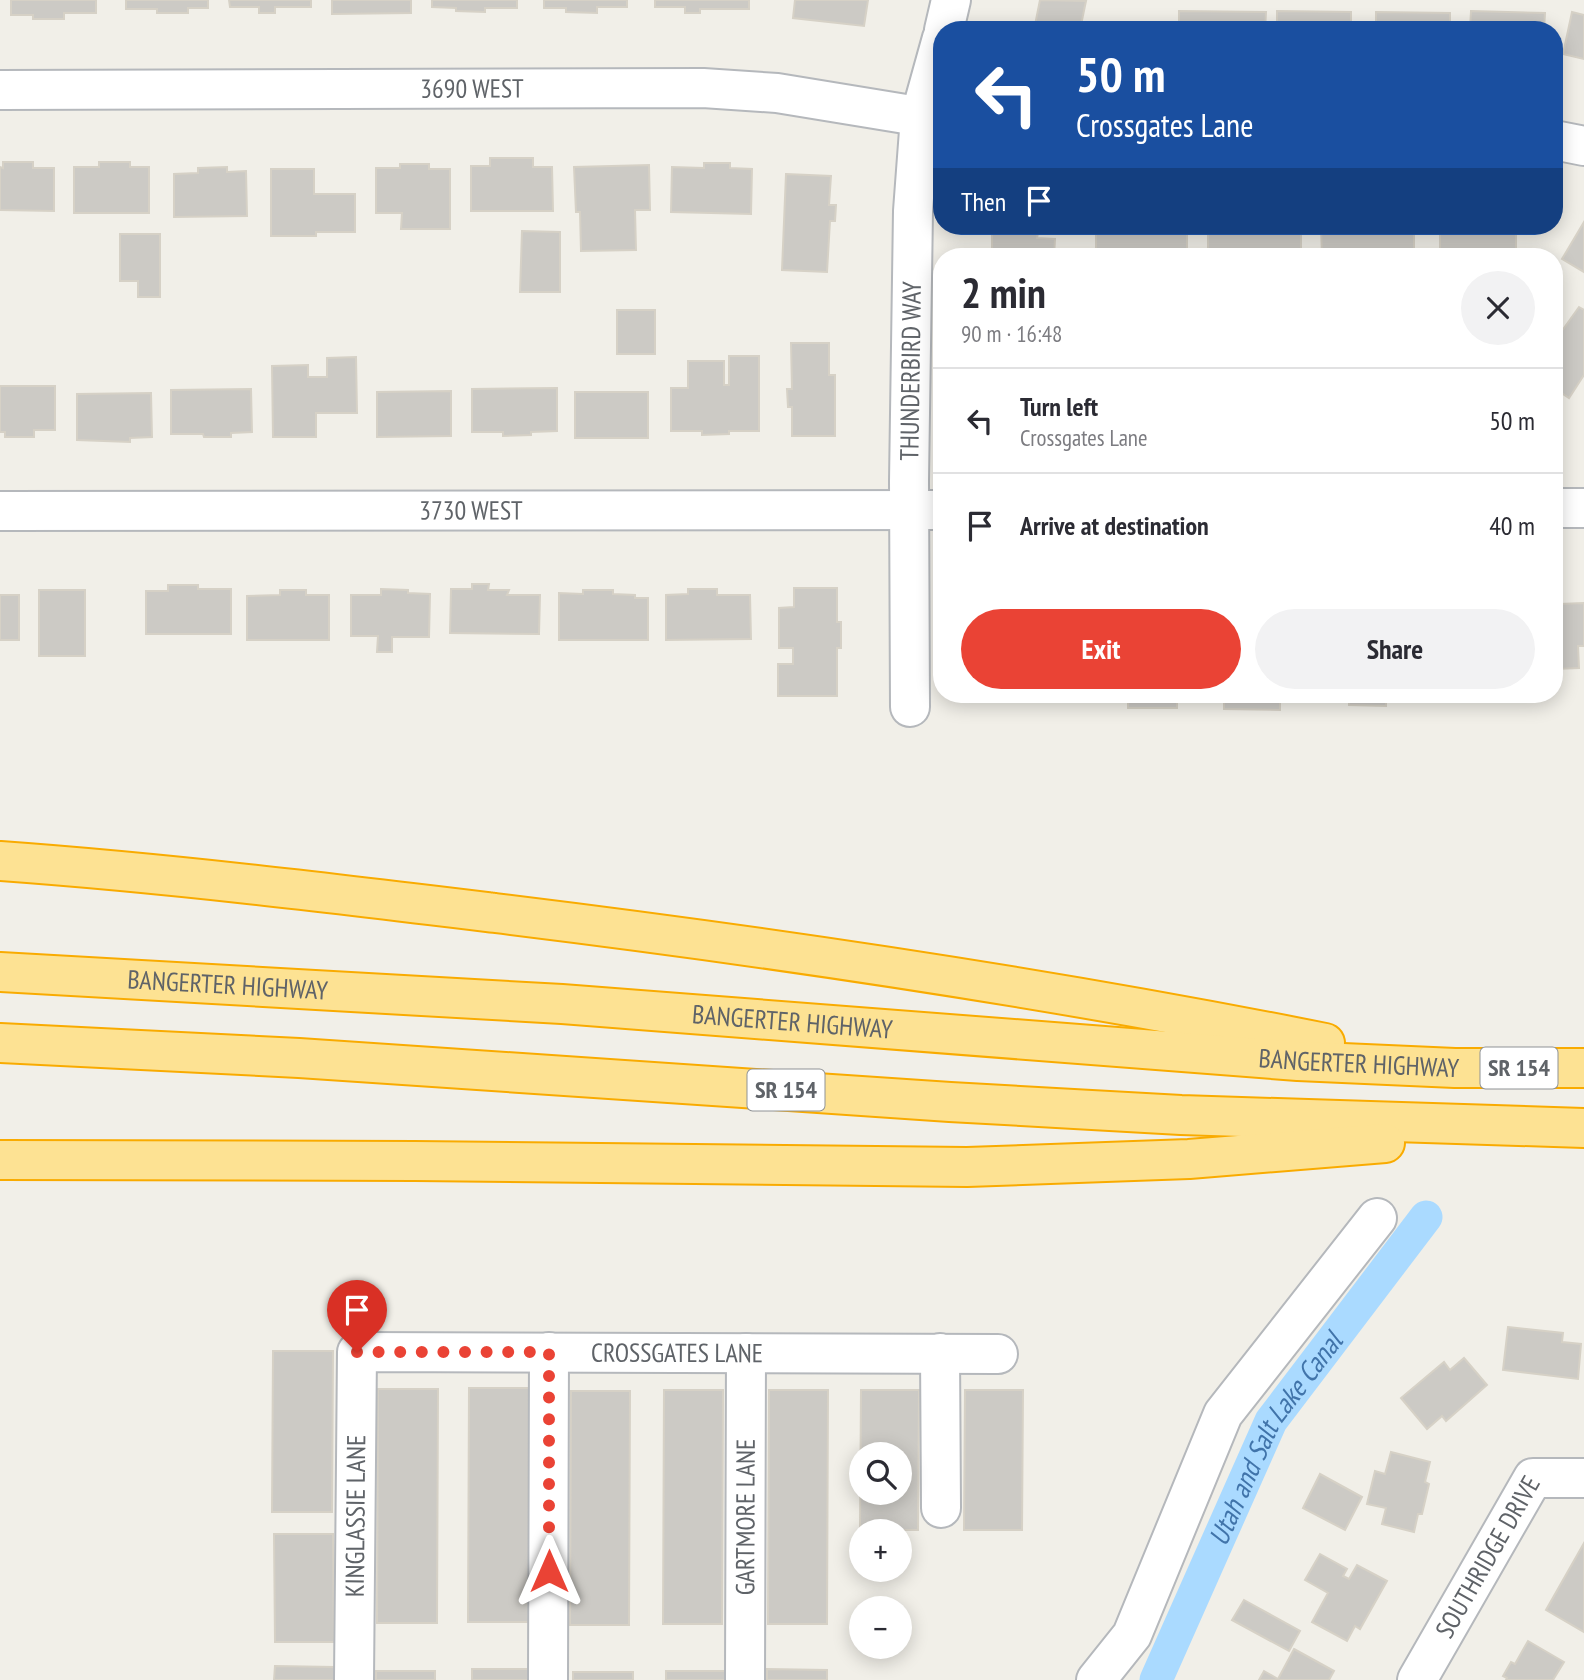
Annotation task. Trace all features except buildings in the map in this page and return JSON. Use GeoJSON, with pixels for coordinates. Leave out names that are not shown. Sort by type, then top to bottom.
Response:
{"type":"FeatureCollection","features":[{"type":"Feature","properties":{"kind":"highway"},"geometry":{"type":"LineString","coordinates":[[0,861],[224,881],[732,943],[1100,1001],[1455,1068]]}},
{"type":"Feature","properties":{"kind":"highway","name":"BANGERTER HIGHWAY"},"geometry":{"type":"LineString","coordinates":[[0,972],[576,1005],[1298,1061],[1455,1068],[1584,1068]]}},
{"type":"Feature","properties":{"kind":"highway","name":"SR 154"},"geometry":{"type":"LineString","coordinates":[[0,1043],[325,1059],[950,1102],[1181,1115],[1578,1128]]}},
{"type":"Feature","properties":{"kind":"highway"},"geometry":{"type":"LineString","coordinates":[[0,1160],[1023,1166],[1189,1159],[1578,1128]]}},
{"type":"Feature","properties":{"kind":"street"},"geometry":{"type":"LineString","coordinates":[[946,21],[951,0]]}},
{"type":"Feature","properties":{"kind":"street","name":"3690 WEST"},"geometry":{"type":"LineString","coordinates":[[0,90],[703,88],[777,93],[931,118]]}},
{"type":"Feature","properties":{"kind":"street","name":"THUNDERBIRD WAY"},"geometry":{"type":"LineString","coordinates":[[910,707],[925,510],[912,247],[931,118]]}},
{"type":"Feature","properties":{"kind":"street"},"geometry":{"type":"LineString","coordinates":[[1563,142],[1584,146]]}},
{"type":"Feature","properties":{"kind":"street"},"geometry":{"type":"LineString","coordinates":[[1563,508],[1584,508]]}},
{"type":"Feature","properties":{"kind":"street","name":"3730 WEST"},"geometry":{"type":"LineString","coordinates":[[0,511],[925,510]]}},
{"type":"Feature","properties":{"kind":"street"},"geometry":{"type":"LineString","coordinates":[[1096,1680],[1132,1635],[1223,1414],[1377,1218]]}},
{"type":"Feature","properties":{"kind":"street","name":"CROSSGATES LANE"},"geometry":{"type":"LineString","coordinates":[[357,1352],[998,1354]]}},
{"type":"Feature","properties":{"kind":"street","name":"KINGLASSIE LANE"},"geometry":{"type":"LineString","coordinates":[[354,1680],[357,1352]]}},
{"type":"Feature","properties":{"kind":"street"},"geometry":{"type":"LineString","coordinates":[[548,1680],[549,1352]]}},
{"type":"Feature","properties":{"kind":"street","name":"GARTMORE LANE"},"geometry":{"type":"LineString","coordinates":[[745,1680],[746,1353]]}},
{"type":"Feature","properties":{"kind":"street"},"geometry":{"type":"LineString","coordinates":[[940,1353],[941,1508]]}},
{"type":"Feature","properties":{"kind":"street","name":"SOUTHRIDGE DRIVE"},"geometry":{"type":"LineString","coordinates":[[1417,1680],[1532,1478],[1584,1478]]}},
{"type":"Feature","properties":{"kind":"waterway","name":"Utah and Salt Lake Canal"},"geometry":{"type":"LineString","coordinates":[[1156,1680],[1271,1421],[1426,1217]]}},
{"type":"Feature","properties":{"kind":"route"},"geometry":{"type":"LineString","coordinates":[[357,1352],[549,1352],[549,1571]]}}]}
